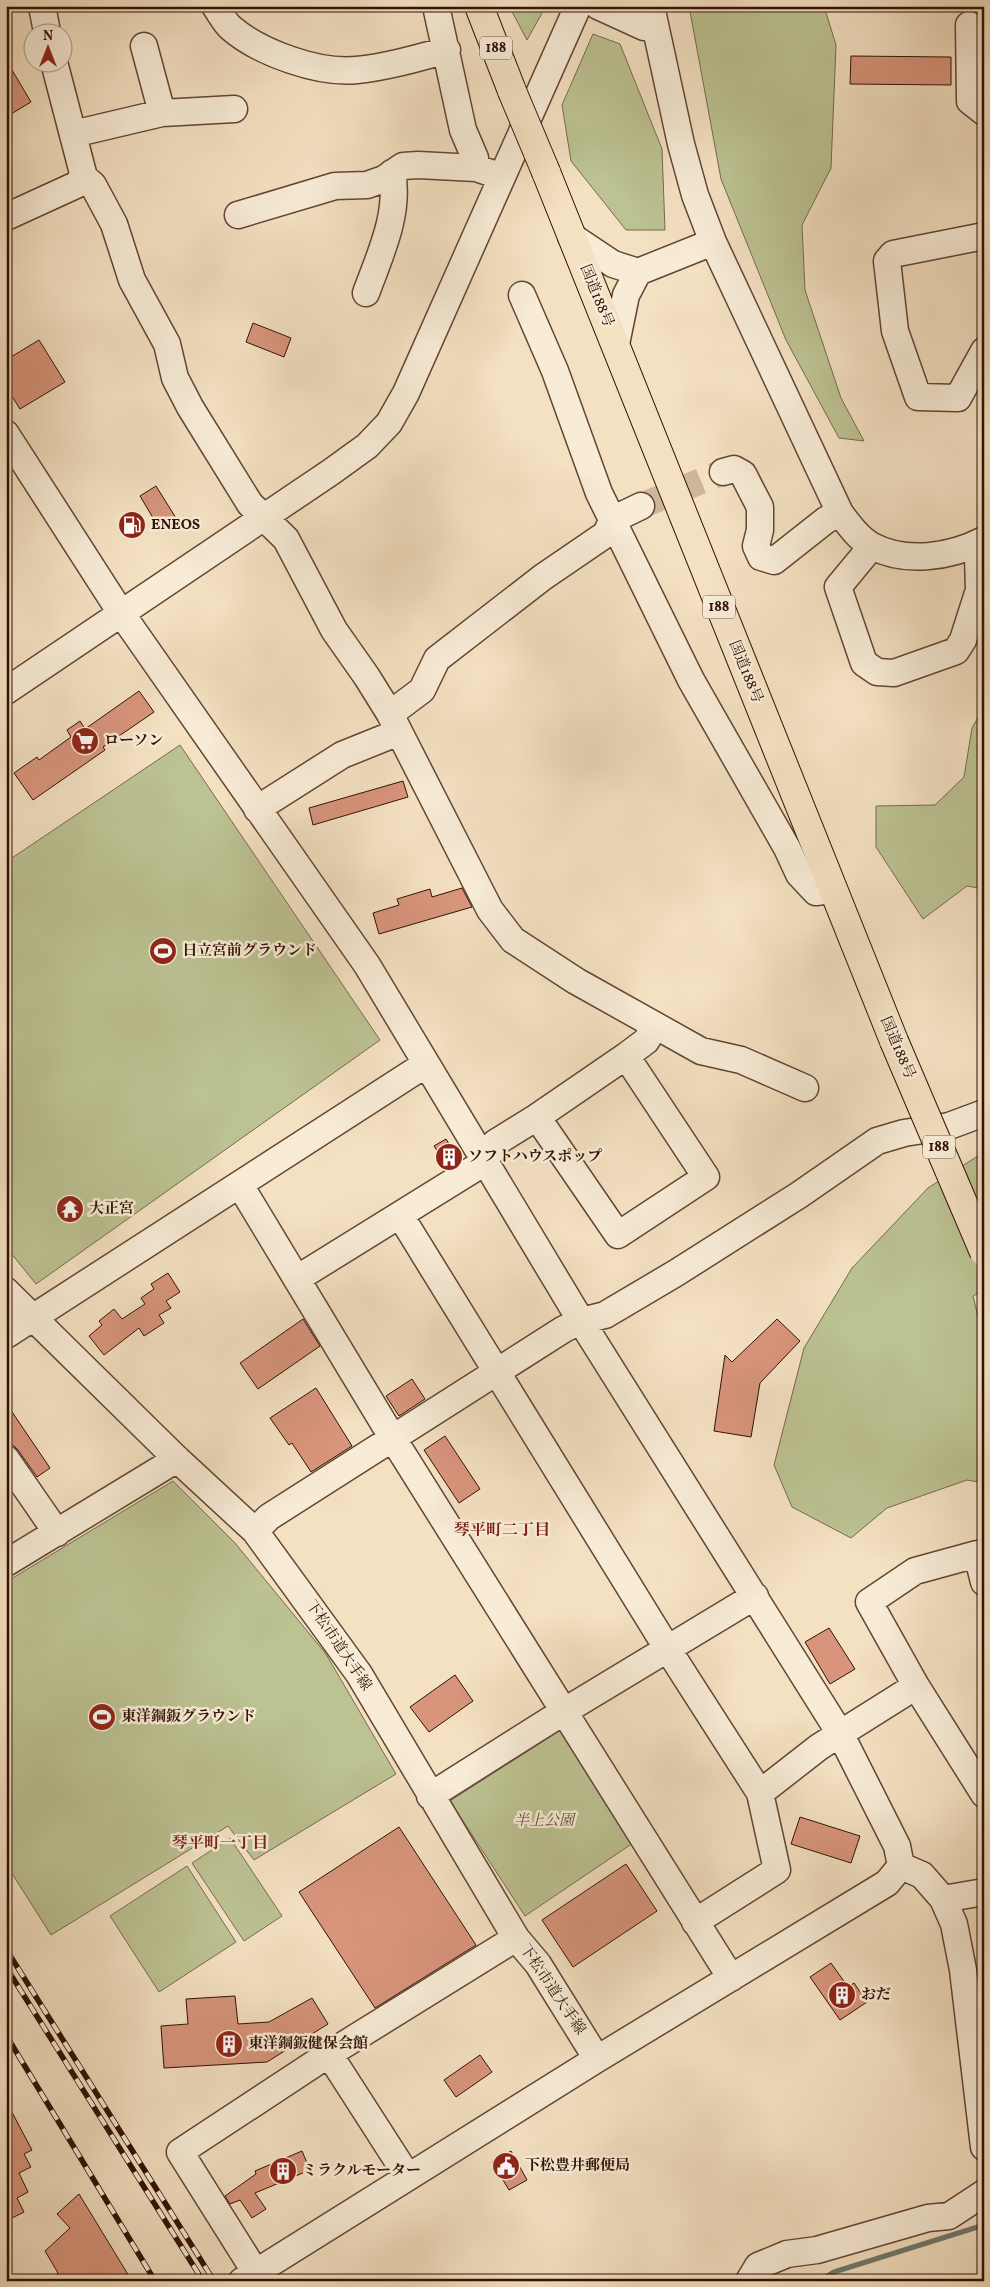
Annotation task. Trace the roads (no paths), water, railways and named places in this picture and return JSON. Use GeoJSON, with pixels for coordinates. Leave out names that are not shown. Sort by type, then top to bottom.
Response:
{"type":"FeatureCollection","features":[{"type":"Feature","properties":{"kind":"highway","name":"国道188号"},"geometry":{"type":"LineString","coordinates":[[479,6],[616,344],[832,890],[984,1252]]}},
{"type":"Feature","properties":{"kind":"street"},"geometry":{"type":"LineString","coordinates":[[42,6],[45,22]]}},
{"type":"Feature","properties":{"kind":"street"},"geometry":{"type":"LineString","coordinates":[[215,6],[230,27],[264,50],[325,70],[356,70],[410,60],[447,50]]}},
{"type":"Feature","properties":{"kind":"street"},"geometry":{"type":"LineString","coordinates":[[436,6],[463,130],[475,158],[476,168]]}},
{"type":"Feature","properties":{"kind":"street"},"geometry":{"type":"LineString","coordinates":[[6,691],[360,451],[389,423],[406,393],[578,6]]}},
{"type":"Feature","properties":{"kind":"street"},"geometry":{"type":"LineString","coordinates":[[598,6],[644,27],[653,17]]}},
{"type":"Feature","properties":{"kind":"street"},"geometry":{"type":"LineString","coordinates":[[653,17],[688,170],[713,242],[840,513],[857,535],[872,546],[900,556],[932,556],[978,542],[978,590],[963,640],[956,651],[894,673],[877,672],[864,663],[838,587],[872,546]]}},
{"type":"Feature","properties":{"kind":"street"},"geometry":{"type":"LineString","coordinates":[[974,18],[970,102],[984,112]]}},
{"type":"Feature","properties":{"kind":"street"},"geometry":{"type":"LineString","coordinates":[[144,46],[162,113]]}},
{"type":"Feature","properties":{"kind":"street"},"geometry":{"type":"LineString","coordinates":[[57,72],[84,177],[93,185],[114,224],[132,280],[167,344],[174,378],[250,504],[286,539],[334,630],[394,723],[490,910],[513,940],[576,981],[655,1026],[702,1051],[741,1060],[805,1088]]}},
{"type":"Feature","properties":{"kind":"street"},"geometry":{"type":"LineString","coordinates":[[73,134],[162,113],[234,109]]}},
{"type":"Feature","properties":{"kind":"street"},"geometry":{"type":"LineString","coordinates":[[238,215],[335,186],[368,185],[384,179],[403,166],[476,168],[501,177]]}},
{"type":"Feature","properties":{"kind":"street"},"geometry":{"type":"LineString","coordinates":[[366,293],[389,228],[395,188],[392,173]]}},
{"type":"Feature","properties":{"kind":"street"},"geometry":{"type":"LineString","coordinates":[[6,216],[76,185],[84,177]]}},
{"type":"Feature","properties":{"kind":"street"},"geometry":{"type":"LineString","coordinates":[[572,236],[614,264],[638,272],[713,242]]}},
{"type":"Feature","properties":{"kind":"street"},"geometry":{"type":"LineString","coordinates":[[984,236],[893,254],[887,262],[895,331],[918,397],[958,398],[984,351]]}},
{"type":"Feature","properties":{"kind":"street"},"geometry":{"type":"LineString","coordinates":[[616,344],[626,296],[638,272]]}},
{"type":"Feature","properties":{"kind":"street"},"geometry":{"type":"LineString","coordinates":[[522,296],[555,371],[599,493],[691,680],[787,848],[798,874],[816,892],[832,890]]}},
{"type":"Feature","properties":{"kind":"street"},"geometry":{"type":"LineString","coordinates":[[6,434],[121,613],[367,965],[581,1321],[755,1596],[840,1735],[897,1846],[901,1866]]}},
{"type":"Feature","properties":{"kind":"street"},"geometry":{"type":"LineString","coordinates":[[723,472],[734,468],[743,474],[760,507],[760,530],[756,546],[761,556],[774,561],[826,520],[840,513]]}},
{"type":"Feature","properties":{"kind":"street"},"geometry":{"type":"LineString","coordinates":[[257,809],[394,723],[422,690],[437,659],[543,577],[606,534],[612,520],[641,506]]}},
{"type":"Feature","properties":{"kind":"street"},"geometry":{"type":"LineString","coordinates":[[298,1278],[485,1162],[495,1143],[537,1117],[626,1056],[646,1041],[655,1026]]}},
{"type":"Feature","properties":{"kind":"street"},"geometry":{"type":"LineString","coordinates":[[537,1117],[618,1235],[706,1177],[626,1056]]}},
{"type":"Feature","properties":{"kind":"street"},"geometry":{"type":"LineString","coordinates":[[6,1335],[426,1064]]}},
{"type":"Feature","properties":{"kind":"street"},"geometry":{"type":"LineString","coordinates":[[255,1531],[269,1517],[392,1437],[564,1330],[581,1321],[605,1315],[676,1273],[813,1186],[877,1141],[904,1133],[949,1126],[984,1113]]}},
{"type":"Feature","properties":{"kind":"street"},"geometry":{"type":"LineString","coordinates":[[240,1185],[298,1278],[392,1437],[730,1978]]}},
{"type":"Feature","properties":{"kind":"street"},"geometry":{"type":"LineString","coordinates":[[400,1215],[667,1648],[760,1793],[777,1870],[695,1922]]}},
{"type":"Feature","properties":{"kind":"street","name":"下松市道大手線"},"geometry":{"type":"LineString","coordinates":[[6,1291],[177,1459],[255,1531],[359,1674],[516,1938],[538,1964],[597,2059]]}},
{"type":"Feature","properties":{"kind":"street"},"geometry":{"type":"LineString","coordinates":[[6,1458],[57,1533]]}},
{"type":"Feature","properties":{"kind":"street"},"geometry":{"type":"LineString","coordinates":[[6,1563],[177,1459]]}},
{"type":"Feature","properties":{"kind":"street"},"geometry":{"type":"LineString","coordinates":[[984,1582],[976,1554],[915,1570],[869,1602],[916,1686],[984,1794]]}},
{"type":"Feature","properties":{"kind":"street"},"geometry":{"type":"LineString","coordinates":[[430,1796],[667,1648],[755,1596]]}},
{"type":"Feature","properties":{"kind":"street"},"geometry":{"type":"LineString","coordinates":[[760,1793],[818,1747],[916,1686]]}},
{"type":"Feature","properties":{"kind":"street"},"geometry":{"type":"LineString","coordinates":[[901,1866],[922,1875],[943,1899],[954,1924],[963,1970],[984,2147]]}},
{"type":"Feature","properties":{"kind":"street"},"geometry":{"type":"LineString","coordinates":[[516,1938],[328,2054],[180,2152],[253,2278],[408,2177],[597,2059],[887,1883],[901,1866]]}},
{"type":"Feature","properties":{"kind":"street"},"geometry":{"type":"LineString","coordinates":[[943,1899],[984,1892]]}},
{"type":"Feature","properties":{"kind":"street"},"geometry":{"type":"LineString","coordinates":[[328,2054],[408,2177]]}},
{"type":"Feature","properties":{"kind":"street"},"geometry":{"type":"LineString","coordinates":[[749,2281],[758,2266],[787,2254],[817,2250],[928,2218],[949,2216],[984,2193]]}},
{"type":"Feature","properties":{"kind":"waterway"},"geometry":{"type":"LineString","coordinates":[[820,2281],[834,2272],[984,2225]]}},
{"type":"Feature","properties":{"kind":"tunnel"},"geometry":{"type":"LineString","coordinates":[[641,506],[723,472]]}},
{"type":"Feature","properties":{"kind":"railway"},"geometry":{"type":"LineString","coordinates":[[6,1949],[214,2281]]}},
{"type":"Feature","properties":{"kind":"railway"},"geometry":{"type":"LineString","coordinates":[[6,1967],[203,2281]]}},
{"type":"Feature","properties":{"kind":"railway"},"geometry":{"type":"LineString","coordinates":[[6,2035],[155,2281]]}},
{"type":"Feature","properties":{"kind":"place","name":"ENEOS"},"geometry":{"type":"Point","coordinates":[132,525]}},
{"type":"Feature","properties":{"kind":"place","name":"ローソン"},"geometry":{"type":"Point","coordinates":[85,741]}},
{"type":"Feature","properties":{"kind":"place","name":"日立宮前グラウンド"},"geometry":{"type":"Point","coordinates":[163,951]}},
{"type":"Feature","properties":{"kind":"place","name":"ソフトハウスポップ"},"geometry":{"type":"Point","coordinates":[449,1157]}},
{"type":"Feature","properties":{"kind":"place","name":"大正宮"},"geometry":{"type":"Point","coordinates":[70,1209]}},
{"type":"Feature","properties":{"kind":"place","name":"東洋鋼鈑グラウンド"},"geometry":{"type":"Point","coordinates":[102,1717]}},
{"type":"Feature","properties":{"kind":"place","name":"おだ"},"geometry":{"type":"Point","coordinates":[842,1995]}},
{"type":"Feature","properties":{"kind":"place","name":"東洋鋼鈑健保会館"},"geometry":{"type":"Point","coordinates":[229,2044]}},
{"type":"Feature","properties":{"kind":"place","name":"下松豊井郵便局"},"geometry":{"type":"Point","coordinates":[506,2166]}},
{"type":"Feature","properties":{"kind":"place","name":"ミラクルモーター"},"geometry":{"type":"Point","coordinates":[283,2171]}},
{"type":"Feature","properties":{"kind":"district","name":"琴平町二丁目"},"geometry":{"type":"Point","coordinates":[502,1531]}},
{"type":"Feature","properties":{"kind":"district","name":"琴平町一丁目"},"geometry":{"type":"Point","coordinates":[220,1844]}},
{"type":"Feature","properties":{"kind":"park label","name":"半上公園"},"geometry":{"type":"Point","coordinates":[544,1821]}}]}
